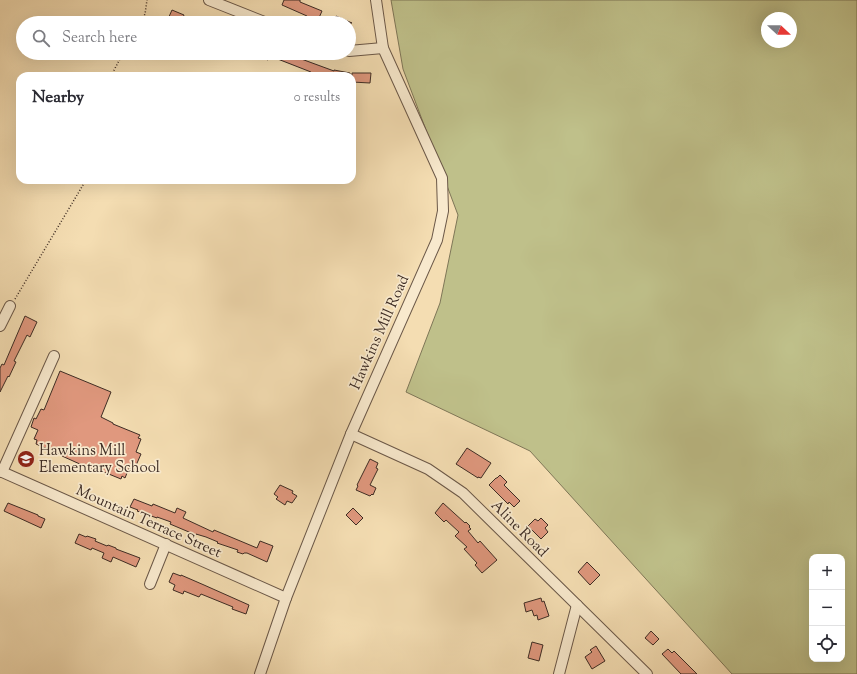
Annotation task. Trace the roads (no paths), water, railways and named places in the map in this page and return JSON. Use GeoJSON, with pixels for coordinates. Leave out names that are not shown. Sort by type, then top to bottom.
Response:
{"type":"FeatureCollection","features":[{"type":"Feature","properties":{"kind":"street"},"geometry":{"type":"LineString","coordinates":[[209,0],[222,3],[251,16]]}},
{"type":"Feature","properties":{"kind":"street","name":"Hawkins Mill Road"},"geometry":{"type":"LineString","coordinates":[[260,674],[286,598],[350,434],[437,240],[443,211],[442,178],[383,48],[376,0]]}},
{"type":"Feature","properties":{"kind":"street"},"geometry":{"type":"LineString","coordinates":[[356,50],[383,48]]}},
{"type":"Feature","properties":{"kind":"street"},"geometry":{"type":"LineString","coordinates":[[0,326],[10,306]]}},
{"type":"Feature","properties":{"kind":"street"},"geometry":{"type":"LineString","coordinates":[[1,472],[54,356]]}},
{"type":"Feature","properties":{"kind":"street","name":"Aline Road"},"geometry":{"type":"LineString","coordinates":[[350,434],[428,469],[463,493],[647,674]]}},
{"type":"Feature","properties":{"kind":"street","name":"Mountain Terrace Street"},"geometry":{"type":"LineString","coordinates":[[1,472],[286,598]]}},
{"type":"Feature","properties":{"kind":"street"},"geometry":{"type":"LineString","coordinates":[[150,584],[166,544]]}},
{"type":"Feature","properties":{"kind":"street"},"geometry":{"type":"LineString","coordinates":[[559,674],[577,605]]}},
{"type":"Feature","properties":{"kind":"place","name":"Hawkins Mill Elementary School"},"geometry":{"type":"Point","coordinates":[26,459]}}]}
